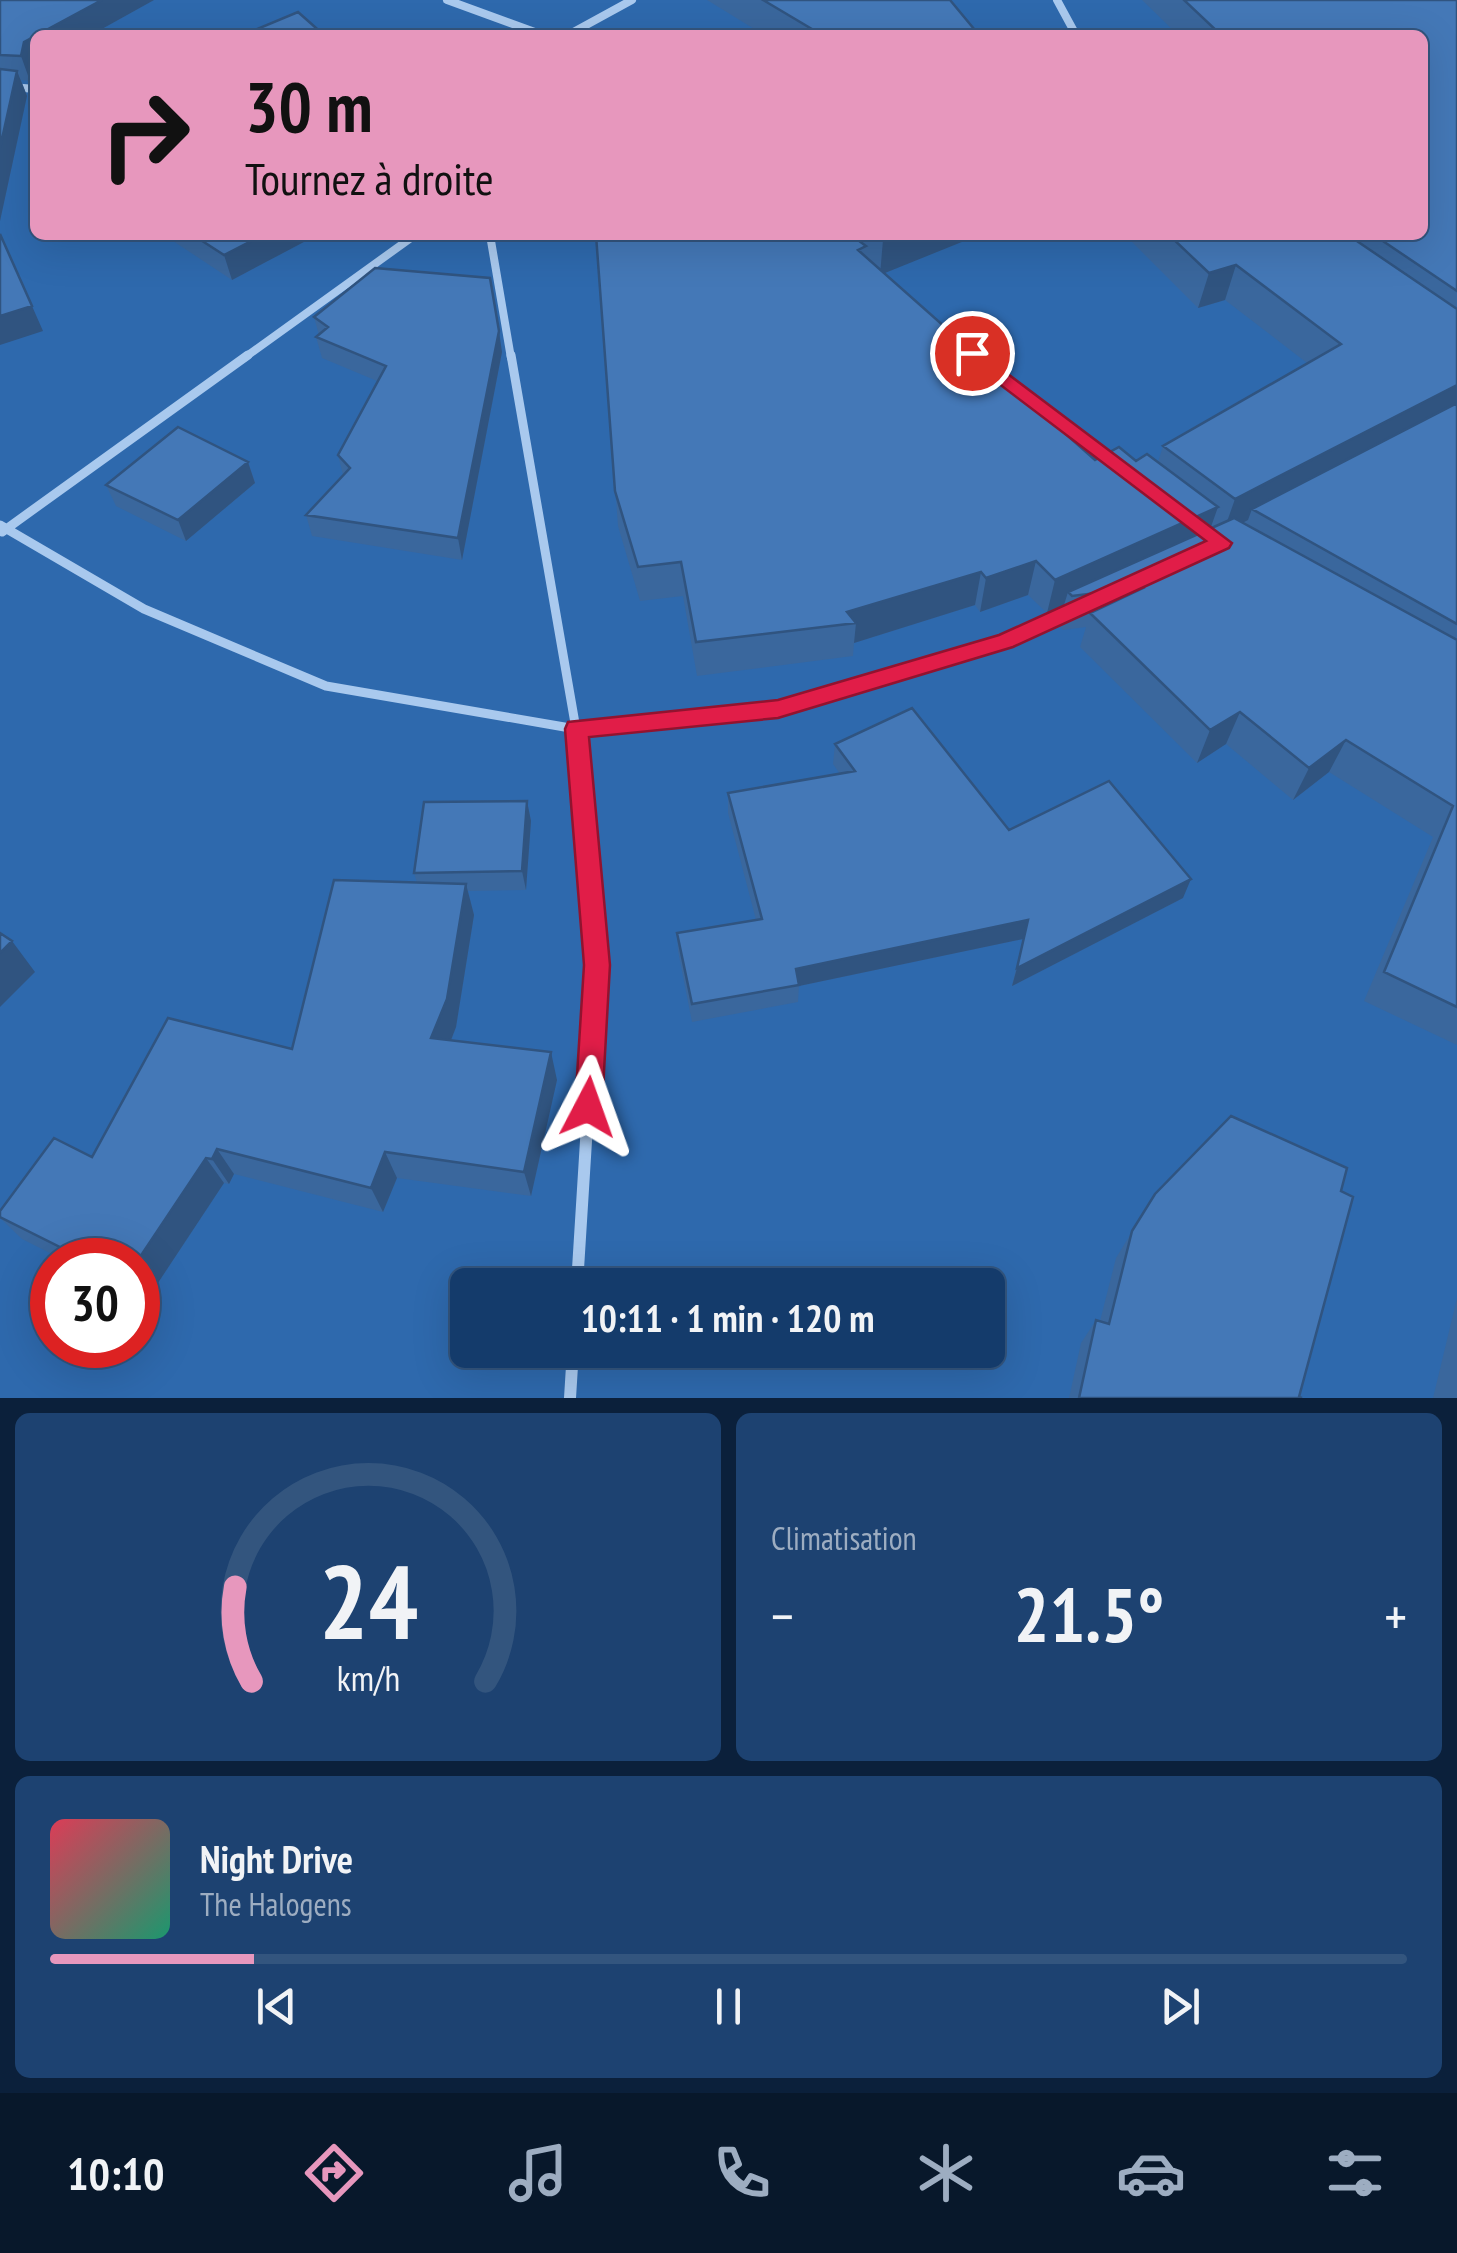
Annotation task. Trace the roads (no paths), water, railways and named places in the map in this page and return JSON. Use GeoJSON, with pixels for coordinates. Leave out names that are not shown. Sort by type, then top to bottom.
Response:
{"type":"FeatureCollection","features":[{"type":"Feature","properties":{"kind":"street"},"geometry":{"type":"LineString","coordinates":[[447,0],[529,30]]}},
{"type":"Feature","properties":{"kind":"street"},"geometry":{"type":"LineString","coordinates":[[577,30],[632,0]]}},
{"type":"Feature","properties":{"kind":"street"},"geometry":{"type":"LineString","coordinates":[[1057,0],[1073,30]]}},
{"type":"Feature","properties":{"kind":"street"},"geometry":{"type":"LineString","coordinates":[[0,86],[30,89]]}},
{"type":"Feature","properties":{"kind":"street"},"geometry":{"type":"LineString","coordinates":[[408,240],[1,529],[144,609],[326,686],[576,729],[778,709],[1005,641],[1078,608]]}},
{"type":"Feature","properties":{"kind":"street"},"geometry":{"type":"LineString","coordinates":[[491,240],[576,729],[597,965],[579,1268]]}},
{"type":"Feature","properties":{"kind":"street"},"geometry":{"type":"LineString","coordinates":[[972,353],[1128,472]]}},
{"type":"Feature","properties":{"kind":"street"},"geometry":{"type":"LineString","coordinates":[[570,1398],[572,1368]]}}]}
